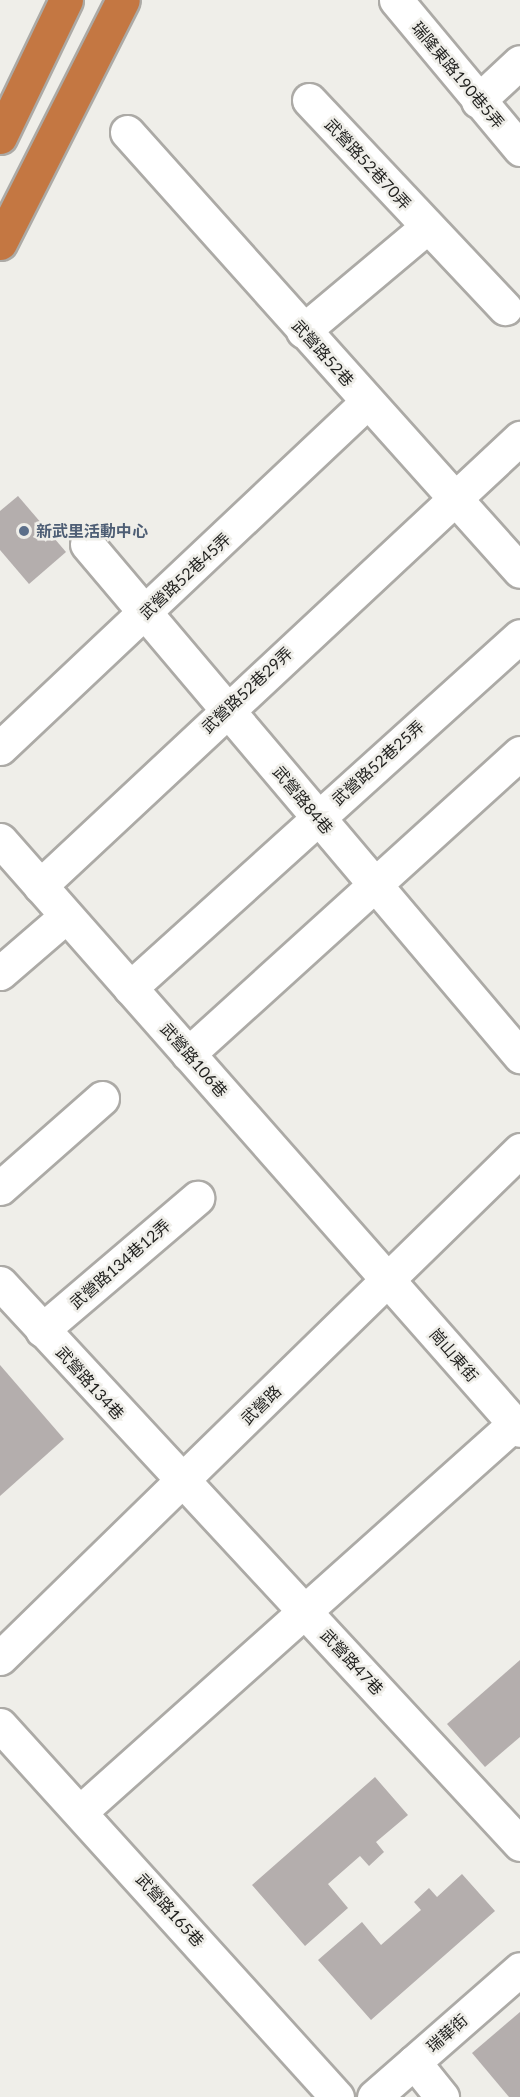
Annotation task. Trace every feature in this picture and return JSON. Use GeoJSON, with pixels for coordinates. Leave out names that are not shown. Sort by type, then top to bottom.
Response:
{"type":"FeatureCollection","features":[{"type":"Feature","properties":{"kind":"highway"},"geometry":{"type":"LineString","coordinates":[[0,137],[66,0]]}},
{"type":"Feature","properties":{"kind":"highway"},"geometry":{"type":"LineString","coordinates":[[0,243],[123,0]]}},
{"type":"Feature","properties":{"kind":"street","name":"瑞隆東路190巷5弄"},"geometry":{"type":"LineString","coordinates":[[396,0],[520,149]]}},
{"type":"Feature","properties":{"kind":"street"},"geometry":{"type":"LineString","coordinates":[[478,101],[520,62]]}},
{"type":"Feature","properties":{"kind":"street","name":"武營路52巷70弄"},"geometry":{"type":"LineString","coordinates":[[309,100],[505,308]]}},
{"type":"Feature","properties":{"kind":"street","name":"武營路52巷"},"geometry":{"type":"LineString","coordinates":[[127,132],[520,571]]}},
{"type":"Feature","properties":{"kind":"street"},"geometry":{"type":"LineString","coordinates":[[303,331],[427,227]]}},
{"type":"Feature","properties":{"kind":"street","name":"武營路52巷45弄"},"geometry":{"type":"LineString","coordinates":[[0,748],[367,402]]}},
{"type":"Feature","properties":{"kind":"street","name":"武營路52巷29弄"},"geometry":{"type":"LineString","coordinates":[[40,886],[226,709],[520,438]]}},
{"type":"Feature","properties":{"kind":"street","name":"武營路84巷"},"geometry":{"type":"LineString","coordinates":[[87,544],[520,1056]]}},
{"type":"Feature","properties":{"kind":"street","name":"武營路52巷25弄"},"geometry":{"type":"LineString","coordinates":[[130,988],[520,636]]}},
{"type":"Feature","properties":{"kind":"street"},"geometry":{"type":"LineString","coordinates":[[188,1054],[520,753]]}},
{"type":"Feature","properties":{"kind":"street","name":"武營路106巷"},"geometry":{"type":"LineString","coordinates":[[0,840],[388,1280]]}},
{"type":"Feature","properties":{"kind":"street"},"geometry":{"type":"LineString","coordinates":[[0,973],[66,916]]}},
{"type":"Feature","properties":{"kind":"street"},"geometry":{"type":"LineString","coordinates":[[0,1188],[102,1098]]}},
{"type":"Feature","properties":{"kind":"street","name":"武營路"},"geometry":{"type":"LineString","coordinates":[[0,1658],[520,1150]]}},
{"type":"Feature","properties":{"kind":"street","name":"武營路134巷12弄"},"geometry":{"type":"LineString","coordinates":[[42,1330],[197,1198]]}},
{"type":"Feature","properties":{"kind":"street","name":"崗山東街"},"geometry":{"type":"LineString","coordinates":[[388,1280],[517,1427]]}},
{"type":"Feature","properties":{"kind":"street","name":"武營路134巷"},"geometry":{"type":"LineString","coordinates":[[0,1283],[181,1483]]}},
{"type":"Feature","properties":{"kind":"street"},"geometry":{"type":"LineString","coordinates":[[81,1811],[304,1611],[517,1427]]}},
{"type":"Feature","properties":{"kind":"street","name":"武營路47巷"},"geometry":{"type":"LineString","coordinates":[[181,1483],[304,1611],[520,1844]]}},
{"type":"Feature","properties":{"kind":"street","name":"武營路165巷"},"geometry":{"type":"LineString","coordinates":[[0,1725],[81,1811],[337,2097]]}},
{"type":"Feature","properties":{"kind":"street","name":"瑞華街"},"geometry":{"type":"LineString","coordinates":[[383,2094],[414,2062],[520,1969]]}},
{"type":"Feature","properties":{"kind":"street"},"geometry":{"type":"LineString","coordinates":[[414,2062],[442,2097]]}},
{"type":"Feature","properties":{"kind":"building","name":"新武里活動中心"},"geometry":{"type":"Polygon","coordinates":[[[18,496],[66,552],[29,584],[0,550],[0,511],[18,496]]]}},
{"type":"Feature","properties":{"kind":"building"},"geometry":{"type":"Polygon","coordinates":[[[0,1365],[64,1439],[0,1496],[0,1365]]]}},
{"type":"Feature","properties":{"kind":"building"},"geometry":{"type":"Polygon","coordinates":[[[520,1660],[520,1737],[485,1767],[447,1724],[520,1660]]]}},
{"type":"Feature","properties":{"kind":"building"},"geometry":{"type":"Polygon","coordinates":[[[375,1777],[408,1815],[376,1842],[384,1852],[369,1866],[360,1856],[328,1884],[348,1908],[305,1946],[252,1885],[375,1777]]]}},
{"type":"Feature","properties":{"kind":"building"},"geometry":{"type":"Polygon","coordinates":[[[462,1874],[495,1911],[371,2020],[318,1960],[362,1922],[381,1945],[421,1910],[414,1902],[429,1888],[437,1897],[462,1874]]]}},
{"type":"Feature","properties":{"kind":"building"},"geometry":{"type":"Polygon","coordinates":[[[520,2012],[520,2097],[509,2097],[472,2053],[520,2012]]]}},
{"type":"Feature","properties":{"kind":"place","name":"新武里活動中心"},"geometry":{"type":"Point","coordinates":[24,531]}}]}
